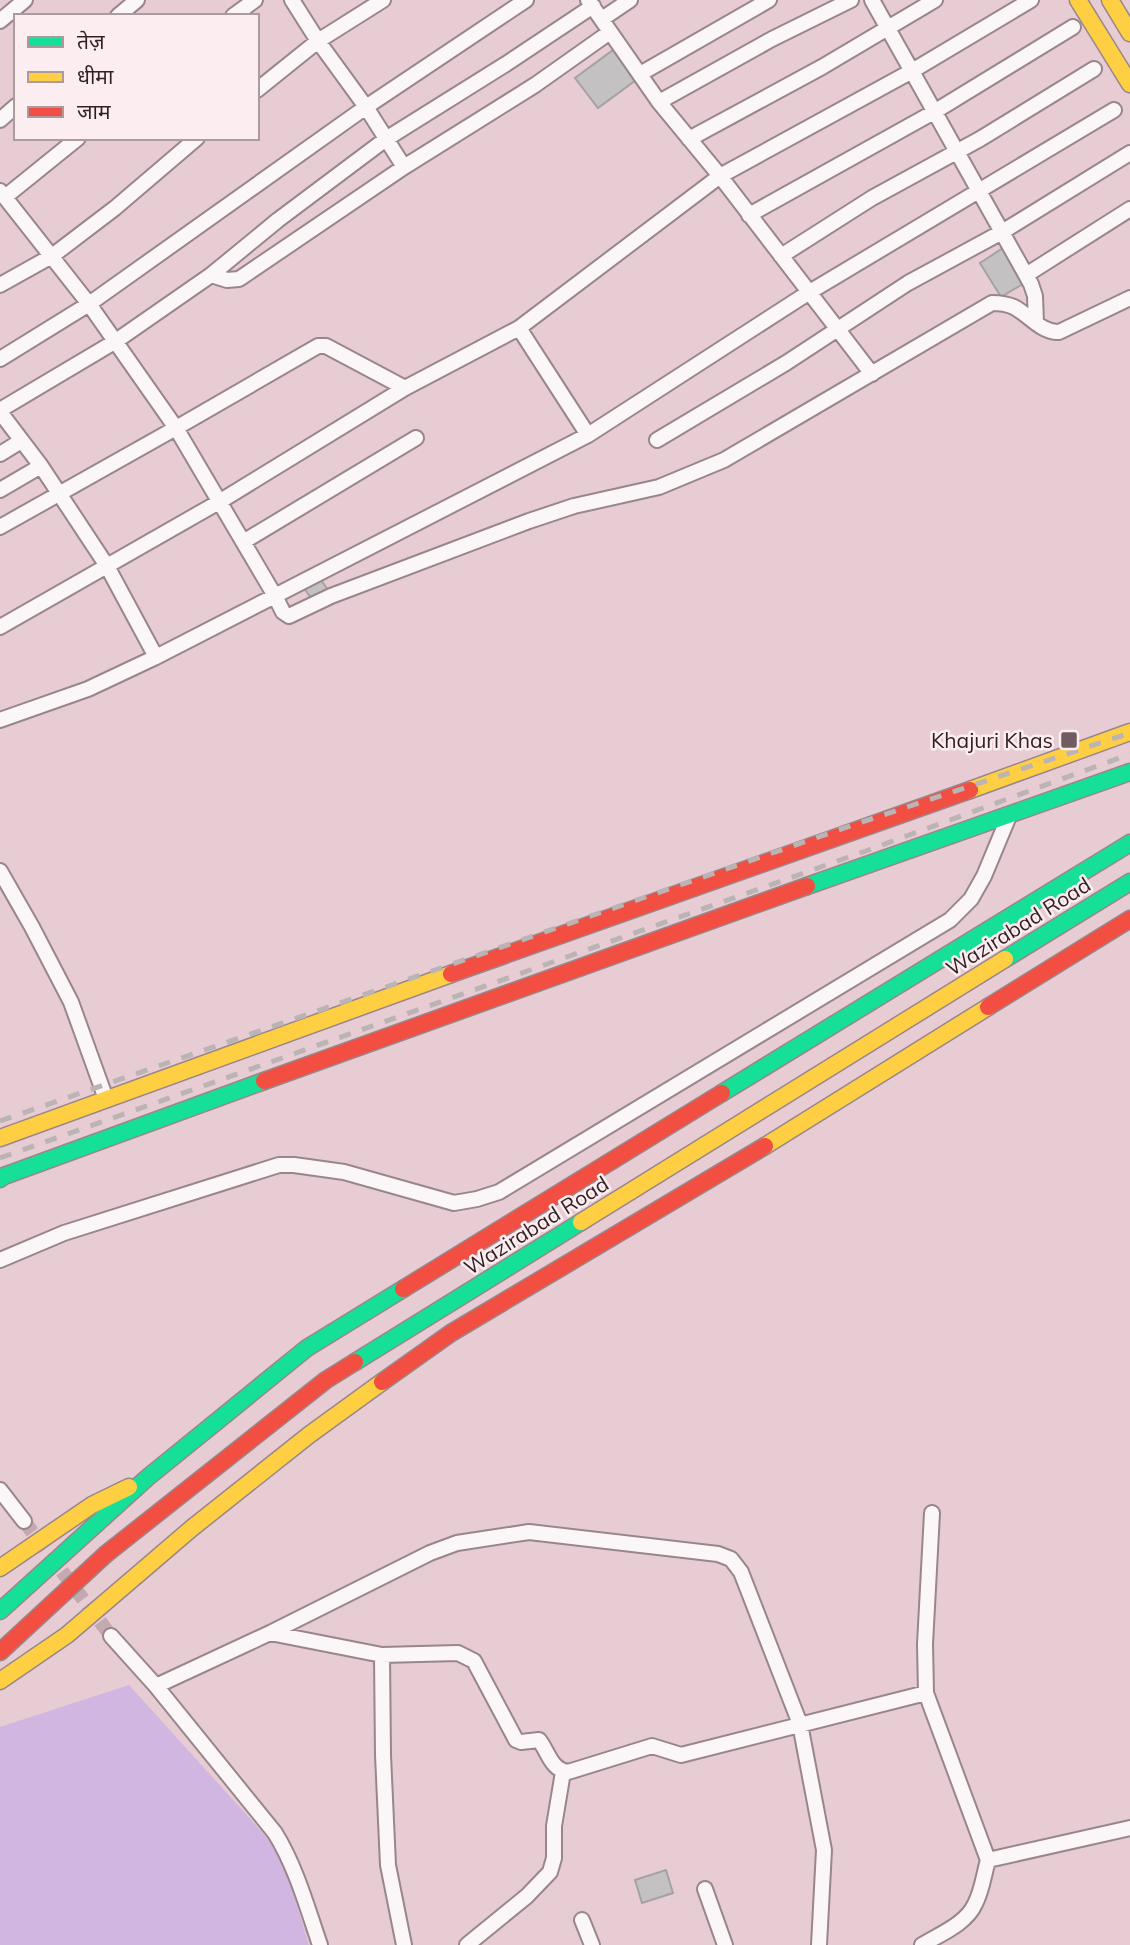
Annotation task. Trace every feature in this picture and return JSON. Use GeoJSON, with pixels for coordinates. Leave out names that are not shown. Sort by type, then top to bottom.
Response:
{"type":"FeatureCollection","features":[{"type":"Feature","properties":{"kind":"main road"},"geometry":{"type":"LineString","coordinates":[[1078,0],[1130,84]]}},
{"type":"Feature","properties":{"kind":"main road"},"geometry":{"type":"LineString","coordinates":[[1110,0],[1130,33]]}},
{"type":"Feature","properties":{"kind":"main road"},"geometry":{"type":"LineString","coordinates":[[0,1138],[581,927],[1130,732]]}},
{"type":"Feature","properties":{"kind":"main road"},"geometry":{"type":"LineString","coordinates":[[0,1179],[4,1175],[590,963],[1130,772]]}},
{"type":"Feature","properties":{"kind":"main road","name":"Wazirabad Road"},"geometry":{"type":"LineString","coordinates":[[147,1478],[307,1348],[1130,843]]}},
{"type":"Feature","properties":{"kind":"main road","name":"Wazirabad Road"},"geometry":{"type":"LineString","coordinates":[[0,1652],[106,1554],[326,1380],[1130,882]]}},
{"type":"Feature","properties":{"kind":"main road"},"geometry":{"type":"LineString","coordinates":[[0,1681],[67,1635],[192,1528],[309,1435],[451,1333],[709,1180],[1130,919]]}},
{"type":"Feature","properties":{"kind":"main road"},"geometry":{"type":"LineString","coordinates":[[0,1568],[92,1505],[147,1478]]}},
{"type":"Feature","properties":{"kind":"main road"},"geometry":{"type":"LineString","coordinates":[[0,1611],[147,1478]]}},
{"type":"Feature","properties":{"kind":"street"},"geometry":{"type":"LineString","coordinates":[[0,21],[26,0]]}},
{"type":"Feature","properties":{"kind":"street"},"geometry":{"type":"LineString","coordinates":[[120,14],[137,0]]}},
{"type":"Feature","properties":{"kind":"street"},"geometry":{"type":"LineString","coordinates":[[236,14],[255,0]]}},
{"type":"Feature","properties":{"kind":"street"},"geometry":{"type":"LineString","coordinates":[[292,0],[404,167]]}},
{"type":"Feature","properties":{"kind":"street"},"geometry":{"type":"LineString","coordinates":[[259,88],[318,41],[383,0]]}},
{"type":"Feature","properties":{"kind":"street"},"geometry":{"type":"LineString","coordinates":[[0,359],[89,304],[366,107],[526,0]]}},
{"type":"Feature","properties":{"kind":"street"},"geometry":{"type":"LineString","coordinates":[[156,657],[107,566],[41,466],[0,411],[116,341],[211,275],[278,220],[386,139],[594,8],[630,0]]}},
{"type":"Feature","properties":{"kind":"street"},"geometry":{"type":"LineString","coordinates":[[640,74],[769,0]]}},
{"type":"Feature","properties":{"kind":"street"},"geometry":{"type":"LineString","coordinates":[[659,102],[772,39],[851,0]]}},
{"type":"Feature","properties":{"kind":"street"},"geometry":{"type":"LineString","coordinates":[[872,0],[1026,275],[1035,296],[1036,323]]}},
{"type":"Feature","properties":{"kind":"street"},"geometry":{"type":"LineString","coordinates":[[689,139],[822,67],[935,0]]}},
{"type":"Feature","properties":{"kind":"street"},"geometry":{"type":"LineString","coordinates":[[0,627],[219,502],[405,388],[519,328],[720,176],[912,71],[1031,0]]}},
{"type":"Feature","properties":{"kind":"street"},"geometry":{"type":"LineString","coordinates":[[594,8],[659,102],[720,176],[872,374]]}},
{"type":"Feature","properties":{"kind":"street"},"geometry":{"type":"LineString","coordinates":[[749,215],[934,112],[1073,27]]}},
{"type":"Feature","properties":{"kind":"street"},"geometry":{"type":"LineString","coordinates":[[211,275],[227,280],[239,279],[404,167],[535,85],[610,32]]}},
{"type":"Feature","properties":{"kind":"street"},"geometry":{"type":"LineString","coordinates":[[781,256],[862,204],[981,139],[1094,69]]}},
{"type":"Feature","properties":{"kind":"street"},"geometry":{"type":"LineString","coordinates":[[0,120],[14,108]]}},
{"type":"Feature","properties":{"kind":"street"},"geometry":{"type":"LineString","coordinates":[[0,720],[88,689],[156,657],[588,435],[808,293],[1114,110]]}},
{"type":"Feature","properties":{"kind":"street"},"geometry":{"type":"LineString","coordinates":[[75,140],[2,194],[89,304],[176,428],[286,616],[331,596],[529,521],[574,506],[659,486],[724,460],[992,303],[1014,307],[1051,333],[1059,332],[1130,298]]}},
{"type":"Feature","properties":{"kind":"street"},"geometry":{"type":"LineString","coordinates":[[0,285],[52,256],[115,208],[195,140]]}},
{"type":"Feature","properties":{"kind":"street"},"geometry":{"type":"LineString","coordinates":[[657,440],[839,330],[908,284],[1002,232],[1130,153]]}},
{"type":"Feature","properties":{"kind":"street"},"geometry":{"type":"LineString","coordinates":[[1026,275],[1130,209]]}},
{"type":"Feature","properties":{"kind":"street"},"geometry":{"type":"LineString","coordinates":[[519,328],[588,435]]}},
{"type":"Feature","properties":{"kind":"street"},"geometry":{"type":"LineString","coordinates":[[0,527],[322,345],[405,388]]}},
{"type":"Feature","properties":{"kind":"street"},"geometry":{"type":"LineString","coordinates":[[243,542],[416,438]]}},
{"type":"Feature","properties":{"kind":"street"},"geometry":{"type":"LineString","coordinates":[[0,454],[21,442]]}},
{"type":"Feature","properties":{"kind":"street"},"geometry":{"type":"LineString","coordinates":[[0,490],[41,466]]}},
{"type":"Feature","properties":{"kind":"street"},"geometry":{"type":"LineString","coordinates":[[0,1261],[64,1233],[279,1166],[294,1165],[344,1172],[454,1202],[499,1192],[950,920],[971,899],[984,876],[1009,816]]}},
{"type":"Feature","properties":{"kind":"street"},"geometry":{"type":"LineString","coordinates":[[0,871],[71,1002],[106,1099]]}},
{"type":"Feature","properties":{"kind":"street"},"geometry":{"type":"LineString","coordinates":[[0,1490],[24,1521]]}},
{"type":"Feature","properties":{"kind":"street"},"geometry":{"type":"LineString","coordinates":[[922,1945],[970,1913],[976,1903],[988,1860],[926,1693],[932,1513]]}},
{"type":"Feature","properties":{"kind":"street"},"geometry":{"type":"LineString","coordinates":[[156,1686],[270,1633],[430,1553],[457,1543],[529,1532],[718,1553],[731,1559],[741,1572],[800,1724],[824,1850],[818,1945]]}},
{"type":"Feature","properties":{"kind":"street"},"geometry":{"type":"LineString","coordinates":[[270,1633],[382,1655],[458,1653],[466,1656],[474,1661],[516,1740],[539,1740],[555,1767],[563,1772],[652,1746],[681,1755],[926,1693]]}},
{"type":"Feature","properties":{"kind":"street"},"geometry":{"type":"LineString","coordinates":[[111,1636],[156,1686],[280,1840],[293,1868],[320,1945]]}},
{"type":"Feature","properties":{"kind":"street"},"geometry":{"type":"LineString","coordinates":[[382,1655],[388,1865],[404,1945]]}},
{"type":"Feature","properties":{"kind":"street"},"geometry":{"type":"LineString","coordinates":[[467,1945],[527,1896],[550,1872],[554,1858],[554,1826],[563,1772]]}},
{"type":"Feature","properties":{"kind":"street"},"geometry":{"type":"LineString","coordinates":[[988,1860],[1130,1828]]}},
{"type":"Feature","properties":{"kind":"street"},"geometry":{"type":"LineString","coordinates":[[705,1889],[725,1945]]}},
{"type":"Feature","properties":{"kind":"street"},"geometry":{"type":"LineString","coordinates":[[582,1920],[592,1945]]}},
{"type":"Feature","properties":{"kind":"shaded area"},"geometry":{"type":"Polygon","coordinates":[[[129,1685],[281,1853],[309,1945],[0,1945],[0,1727],[129,1685]]]}},
{"type":"Feature","properties":{"kind":"building"},"geometry":{"type":"Polygon","coordinates":[[[613,50],[636,80],[598,108],[575,78],[613,50]]]}},
{"type":"Feature","properties":{"kind":"building"},"geometry":{"type":"Polygon","coordinates":[[[1006,246],[1028,281],[1001,297],[980,263],[1006,246]]]}},
{"type":"Feature","properties":{"kind":"building"},"geometry":{"type":"Polygon","coordinates":[[[319,577],[328,590],[313,601],[304,588],[319,577]]]}},
{"type":"Feature","properties":{"kind":"building"},"geometry":{"type":"Polygon","coordinates":[[[666,1870],[673,1893],[642,1903],[635,1880],[666,1870]]]}},
{"type":"Feature","properties":{"kind":"tunnel"},"geometry":{"type":"LineString","coordinates":[[24,1521],[111,1636]]}},
{"type":"Feature","properties":{"kind":"railway"},"geometry":{"type":"LineString","coordinates":[[0,1121],[853,825],[1130,733]]}},
{"type":"Feature","properties":{"kind":"railway"},"geometry":{"type":"LineString","coordinates":[[0,1158],[863,852],[1130,754]]}},
{"type":"Feature","properties":{"kind":"traffic: fast"},"geometry":{"type":"LineString","coordinates":[[807,886],[1130,772]]}},
{"type":"Feature","properties":{"kind":"traffic: fast"},"geometry":{"type":"LineString","coordinates":[[722,1093],[1130,843]]}},
{"type":"Feature","properties":{"kind":"traffic: fast"},"geometry":{"type":"LineString","coordinates":[[1005,959],[1130,882]]}},
{"type":"Feature","properties":{"kind":"traffic: fast"},"geometry":{"type":"LineString","coordinates":[[0,1179],[264,1081]]}},
{"type":"Feature","properties":{"kind":"traffic: fast"},"geometry":{"type":"LineString","coordinates":[[355,1362],[581,1222]]}},
{"type":"Feature","properties":{"kind":"traffic: fast"},"geometry":{"type":"LineString","coordinates":[[0,1611],[147,1478],[307,1348],[403,1289]]}},
{"type":"Feature","properties":{"kind":"traffic: slow"},"geometry":{"type":"LineString","coordinates":[[1078,0],[1130,84]]}},
{"type":"Feature","properties":{"kind":"traffic: slow"},"geometry":{"type":"LineString","coordinates":[[1110,0],[1130,33]]}},
{"type":"Feature","properties":{"kind":"traffic: slow"},"geometry":{"type":"LineString","coordinates":[[970,790],[1130,732]]}},
{"type":"Feature","properties":{"kind":"traffic: slow"},"geometry":{"type":"LineString","coordinates":[[581,1222],[1005,959]]}},
{"type":"Feature","properties":{"kind":"traffic: slow"},"geometry":{"type":"LineString","coordinates":[[0,1138],[451,974]]}},
{"type":"Feature","properties":{"kind":"traffic: slow"},"geometry":{"type":"LineString","coordinates":[[765,1146],[988,1007]]}},
{"type":"Feature","properties":{"kind":"traffic: slow"},"geometry":{"type":"LineString","coordinates":[[0,1681],[67,1635],[192,1528],[309,1435],[382,1382]]}},
{"type":"Feature","properties":{"kind":"traffic: slow"},"geometry":{"type":"LineString","coordinates":[[0,1568],[92,1505],[129,1487]]}},
{"type":"Feature","properties":{"kind":"traffic: jam"},"geometry":{"type":"LineString","coordinates":[[451,974],[970,790]]}},
{"type":"Feature","properties":{"kind":"traffic: jam"},"geometry":{"type":"LineString","coordinates":[[264,1081],[807,886]]}},
{"type":"Feature","properties":{"kind":"traffic: jam"},"geometry":{"type":"LineString","coordinates":[[988,1007],[1130,919]]}},
{"type":"Feature","properties":{"kind":"traffic: jam"},"geometry":{"type":"LineString","coordinates":[[403,1289],[722,1093]]}},
{"type":"Feature","properties":{"kind":"traffic: jam"},"geometry":{"type":"LineString","coordinates":[[382,1382],[451,1333],[765,1146]]}},
{"type":"Feature","properties":{"kind":"traffic: jam"},"geometry":{"type":"LineString","coordinates":[[0,1652],[106,1554],[326,1380],[355,1362]]}},
{"type":"Feature","properties":{"kind":"place","name":"Khajuri Khas"},"geometry":{"type":"Point","coordinates":[1069,740]}}]}
